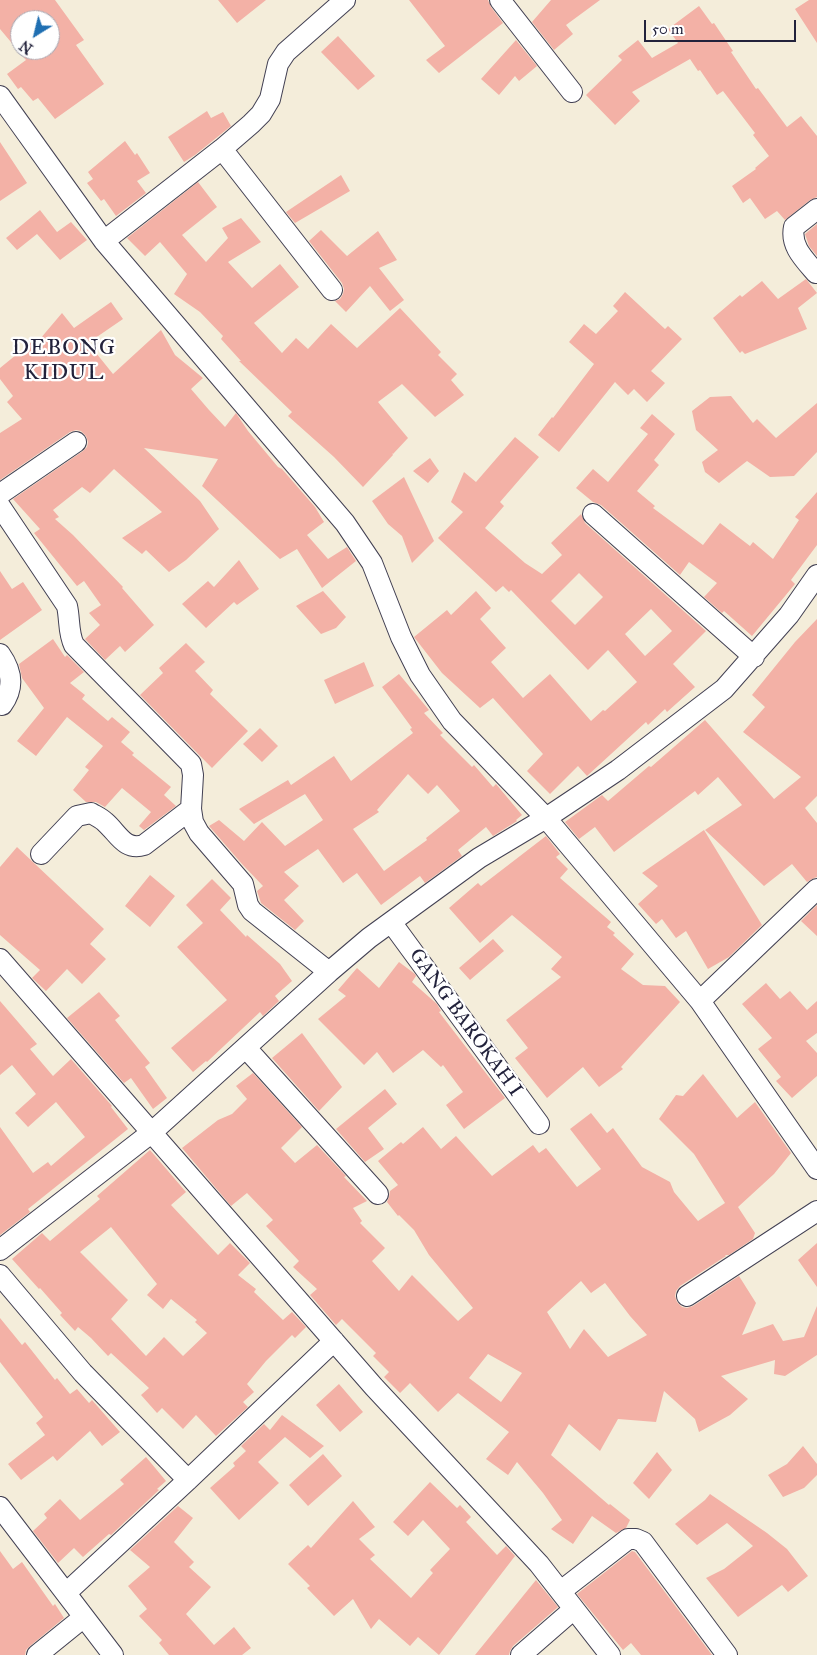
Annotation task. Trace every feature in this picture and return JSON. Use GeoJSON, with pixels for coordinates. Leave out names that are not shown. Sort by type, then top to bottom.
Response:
{"type":"FeatureCollection","features":[{"type":"Feature","properties":{"kind":"street"},"geometry":{"type":"LineString","coordinates":[[104,241],[252,124],[270,99],[278,64],[286,52],[344,0]]}},
{"type":"Feature","properties":{"kind":"street"},"geometry":{"type":"LineString","coordinates":[[500,0],[572,92]]}},
{"type":"Feature","properties":{"kind":"street"},"geometry":{"type":"LineString","coordinates":[[0,96],[104,241],[345,523],[372,563],[401,637],[420,675],[452,721],[546,818],[700,1001],[817,1169]]}},
{"type":"Feature","properties":{"kind":"street"},"geometry":{"type":"LineString","coordinates":[[222,149],[332,290]]}},
{"type":"Feature","properties":{"kind":"street"},"geometry":{"type":"LineString","coordinates":[[816,273],[796,247],[792,236],[794,227],[817,209]]}},
{"type":"Feature","properties":{"kind":"street"},"geometry":{"type":"LineString","coordinates":[[0,494],[76,442]]}},
{"type":"Feature","properties":{"kind":"street"},"geometry":{"type":"LineString","coordinates":[[0,506],[68,606],[70,638],[74,645],[191,764],[193,775],[191,809],[193,822],[199,833],[243,884],[248,905],[252,911],[329,972]]}},
{"type":"Feature","properties":{"kind":"street"},"geometry":{"type":"LineString","coordinates":[[593,514],[754,657]]}},
{"type":"Feature","properties":{"kind":"street"},"geometry":{"type":"LineString","coordinates":[[0,1250],[150,1133],[369,938],[479,858],[546,818],[618,770],[724,689],[789,615],[817,575]]}},
{"type":"Feature","properties":{"kind":"street"},"geometry":{"type":"LineString","coordinates":[[0,654],[7,664],[12,683],[9,696],[2,705]]}},
{"type":"Feature","properties":{"kind":"street"},"geometry":{"type":"LineString","coordinates":[[41,854],[77,816],[91,813],[104,821],[127,845],[136,847],[144,845],[191,809]]}},
{"type":"Feature","properties":{"kind":"street"},"geometry":{"type":"LineString","coordinates":[[700,1001],[817,889]]}},
{"type":"Feature","properties":{"kind":"street","name":"GANG BAROKAH I"},"geometry":{"type":"LineString","coordinates":[[391,922],[539,1124]]}},
{"type":"Feature","properties":{"kind":"street"},"geometry":{"type":"LineString","coordinates":[[0,959],[150,1133],[374,1387],[539,1564],[610,1655]]}},
{"type":"Feature","properties":{"kind":"street"},"geometry":{"type":"LineString","coordinates":[[246,1048],[378,1194]]}},
{"type":"Feature","properties":{"kind":"street"},"geometry":{"type":"LineString","coordinates":[[687,1296],[817,1211]]}},
{"type":"Feature","properties":{"kind":"street"},"geometry":{"type":"LineString","coordinates":[[0,1275],[83,1373],[188,1480]]}},
{"type":"Feature","properties":{"kind":"street"},"geometry":{"type":"LineString","coordinates":[[66,1593],[334,1341]]}},
{"type":"Feature","properties":{"kind":"street"},"geometry":{"type":"LineString","coordinates":[[0,1507],[113,1655]]}},
{"type":"Feature","properties":{"kind":"street"},"geometry":{"type":"LineString","coordinates":[[561,1591],[628,1540],[636,1539],[644,1542],[727,1655]]}},
{"type":"Feature","properties":{"kind":"street"},"geometry":{"type":"LineString","coordinates":[[521,1655],[574,1609]]}},
{"type":"Feature","properties":{"kind":"street"},"geometry":{"type":"LineString","coordinates":[[37,1655],[84,1618]]}},
{"type":"Feature","properties":{"kind":"building"},"geometry":{"type":"Polygon","coordinates":[[[0,0],[55,0],[84,40],[76,45],[104,84],[55,119],[38,98],[33,101],[21,87],[18,89],[7,74],[26,60],[60,60],[60,10],[10,10],[10,41],[0,29],[0,0]]]}},
{"type":"Feature","properties":{"kind":"building"},"geometry":{"type":"Polygon","coordinates":[[[218,0],[266,0],[237,23],[218,0]]]}},
{"type":"Feature","properties":{"kind":"building"},"geometry":{"type":"Polygon","coordinates":[[[409,0],[488,0],[503,23],[439,73],[426,60],[445,46],[409,0]]]}},
{"type":"Feature","properties":{"kind":"building"},"geometry":{"type":"Polygon","coordinates":[[[551,0],[600,0],[566,25],[573,34],[554,50],[532,22],[551,0]]]}},
{"type":"Feature","properties":{"kind":"building"},"geometry":{"type":"Polygon","coordinates":[[[809,0],[817,0],[817,43],[795,9],[809,0]]]}},
{"type":"Feature","properties":{"kind":"building"},"geometry":{"type":"Polygon","coordinates":[[[699,6],[712,24],[714,23],[756,89],[758,88],[787,127],[801,116],[817,136],[817,197],[810,200],[785,220],[777,211],[765,219],[750,198],[743,203],[732,186],[756,169],[769,156],[753,135],[755,133],[723,91],[717,95],[690,59],[632,92],[640,101],[615,125],[586,95],[622,60],[618,56],[638,40],[652,58],[678,43],[668,29],[699,6]]]}},
{"type":"Feature","properties":{"kind":"building"},"geometry":{"type":"Polygon","coordinates":[[[338,36],[375,76],[358,90],[321,52],[338,36]]]}},
{"type":"Feature","properties":{"kind":"building"},"geometry":{"type":"Polygon","coordinates":[[[516,40],[537,66],[519,81],[515,76],[499,95],[481,79],[516,40]]]}},
{"type":"Feature","properties":{"kind":"building"},"geometry":{"type":"Polygon","coordinates":[[[207,111],[211,118],[223,112],[231,126],[184,162],[168,137],[207,111]]]}},
{"type":"Feature","properties":{"kind":"building"},"geometry":{"type":"Polygon","coordinates":[[[125,141],[135,155],[137,153],[150,173],[137,181],[146,193],[116,216],[104,199],[101,201],[87,183],[93,179],[88,172],[125,141]]]}},
{"type":"Feature","properties":{"kind":"building"},"geometry":{"type":"Polygon","coordinates":[[[0,142],[27,183],[0,201],[0,142]]]}},
{"type":"Feature","properties":{"kind":"building"},"geometry":{"type":"Polygon","coordinates":[[[341,175],[350,191],[295,223],[286,212],[341,175]]]}},
{"type":"Feature","properties":{"kind":"building"},"geometry":{"type":"Polygon","coordinates":[[[198,182],[217,207],[182,235],[206,262],[228,238],[222,228],[241,218],[261,242],[228,262],[252,288],[280,264],[299,287],[254,323],[282,353],[296,338],[308,349],[331,324],[357,348],[400,308],[441,352],[438,355],[457,374],[451,380],[464,395],[435,417],[402,384],[378,402],[408,438],[392,453],[393,455],[363,487],[334,457],[288,416],[292,412],[239,361],[241,361],[221,339],[223,336],[200,312],[174,294],[187,274],[160,242],[145,256],[127,238],[198,182]]]}},
{"type":"Feature","properties":{"kind":"building"},"geometry":{"type":"Polygon","coordinates":[[[40,210],[57,232],[71,222],[87,240],[60,260],[37,234],[17,250],[6,238],[40,210]]]}},
{"type":"Feature","properties":{"kind":"building"},"geometry":{"type":"Polygon","coordinates":[[[817,224],[817,256],[809,246],[805,234],[817,224]]]}},
{"type":"Feature","properties":{"kind":"building"},"geometry":{"type":"Polygon","coordinates":[[[321,230],[347,256],[378,231],[397,260],[379,268],[404,300],[390,311],[370,286],[346,312],[335,301],[340,299],[343,294],[342,283],[309,241],[321,230]]]}},
{"type":"Feature","properties":{"kind":"building"},"geometry":{"type":"Polygon","coordinates":[[[806,279],[817,293],[798,308],[807,329],[745,354],[742,351],[740,353],[713,318],[740,295],[742,297],[762,281],[778,299],[806,279]]]}},
{"type":"Feature","properties":{"kind":"building"},"geometry":{"type":"Polygon","coordinates":[[[625,292],[665,329],[668,326],[682,339],[651,371],[665,383],[647,402],[634,389],[628,395],[615,382],[559,452],[538,435],[594,364],[569,342],[584,324],[596,334],[618,311],[613,306],[625,292]]]}},
{"type":"Feature","properties":{"kind":"building"},"geometry":{"type":"Polygon","coordinates":[[[111,302],[123,319],[88,343],[113,374],[161,330],[175,355],[203,378],[191,389],[209,410],[225,427],[236,413],[248,431],[278,467],[282,469],[315,507],[324,522],[307,535],[328,559],[347,547],[356,561],[322,588],[297,549],[280,559],[202,486],[218,459],[144,448],[200,501],[219,529],[186,560],[169,572],[146,550],[142,554],[122,538],[162,512],[114,469],[90,493],[82,487],[53,510],[59,517],[55,519],[123,587],[154,625],[125,652],[120,646],[105,660],[85,639],[100,625],[89,613],[101,605],[84,581],[77,586],[34,533],[40,529],[13,499],[83,451],[87,447],[88,442],[86,436],[81,431],[70,432],[0,480],[0,433],[22,419],[7,402],[13,396],[0,379],[0,368],[38,337],[40,339],[62,313],[74,328],[111,302]]]}},
{"type":"Feature","properties":{"kind":"building"},"geometry":{"type":"Polygon","coordinates":[[[731,396],[753,423],[757,419],[776,438],[817,403],[817,452],[794,476],[770,477],[747,461],[719,483],[705,472],[702,462],[718,450],[696,430],[692,411],[710,397],[731,396]]]}},
{"type":"Feature","properties":{"kind":"building"},"geometry":{"type":"Polygon","coordinates":[[[652,414],[675,434],[654,460],[659,465],[637,491],[655,506],[653,508],[703,545],[720,523],[750,546],[753,542],[773,559],[799,520],[795,517],[817,492],[817,545],[791,580],[795,584],[752,636],[724,611],[722,613],[704,597],[717,583],[689,562],[680,575],[601,505],[593,502],[576,488],[593,469],[608,482],[648,434],[640,428],[652,414]]]}},
{"type":"Feature","properties":{"kind":"building"},"geometry":{"type":"Polygon","coordinates":[[[515,437],[539,457],[500,502],[504,506],[485,528],[525,563],[542,574],[562,555],[551,543],[581,514],[585,523],[706,631],[673,664],[695,687],[667,712],[665,709],[648,725],[646,722],[587,776],[578,766],[550,794],[527,771],[543,754],[493,698],[480,708],[442,673],[414,637],[447,610],[451,615],[476,591],[491,608],[480,619],[506,648],[491,662],[523,698],[550,674],[591,721],[637,682],[608,650],[588,670],[511,590],[509,592],[503,586],[496,592],[438,538],[463,512],[451,502],[464,472],[476,482],[515,437]],[[579,573],[551,601],[575,625],[603,597],[579,573]],[[651,609],[625,634],[645,656],[672,631],[651,609]]]}},
{"type":"Feature","properties":{"kind":"building"},"geometry":{"type":"Polygon","coordinates":[[[430,458],[439,471],[428,483],[413,471],[430,458]]]}},
{"type":"Feature","properties":{"kind":"building"},"geometry":{"type":"Polygon","coordinates":[[[404,477],[434,541],[412,563],[402,536],[388,524],[372,501],[404,477]]]}},
{"type":"Feature","properties":{"kind":"building"},"geometry":{"type":"Polygon","coordinates":[[[239,560],[259,589],[237,605],[234,602],[206,628],[182,604],[208,581],[214,587],[239,560]]]}},
{"type":"Feature","properties":{"kind":"building"},"geometry":{"type":"Polygon","coordinates":[[[0,571],[12,589],[23,582],[42,610],[0,640],[0,571]]]}},
{"type":"Feature","properties":{"kind":"building"},"geometry":{"type":"Polygon","coordinates":[[[323,591],[346,617],[336,628],[321,634],[296,606],[323,591]]]}},
{"type":"Feature","properties":{"kind":"building"},"geometry":{"type":"Polygon","coordinates":[[[817,619],[817,796],[805,808],[817,823],[817,877],[807,882],[792,864],[764,886],[705,830],[742,805],[718,777],[698,795],[695,791],[614,852],[595,827],[579,839],[565,822],[602,795],[608,801],[705,720],[774,799],[801,777],[743,732],[765,707],[752,695],[795,642],[817,619]]]}},
{"type":"Feature","properties":{"kind":"building"},"geometry":{"type":"Polygon","coordinates":[[[53,639],[65,657],[67,655],[84,672],[70,683],[85,695],[82,699],[108,721],[112,717],[130,732],[121,742],[134,753],[132,755],[171,787],[164,795],[176,806],[144,830],[139,826],[151,812],[122,788],[105,807],[96,802],[86,802],[73,790],[89,770],[85,767],[103,746],[67,717],[36,756],[17,741],[44,708],[22,678],[19,664],[53,639]]]}},
{"type":"Feature","properties":{"kind":"building"},"geometry":{"type":"Polygon","coordinates":[[[186,643],[205,662],[195,671],[213,690],[210,694],[248,731],[212,768],[140,695],[163,673],[159,668],[186,643]]]}},
{"type":"Feature","properties":{"kind":"building"},"geometry":{"type":"Polygon","coordinates":[[[364,662],[374,686],[335,704],[324,680],[364,662]]]}},
{"type":"Feature","properties":{"kind":"building"},"geometry":{"type":"Polygon","coordinates":[[[399,674],[429,710],[424,713],[443,733],[440,735],[472,767],[474,765],[493,787],[496,784],[522,815],[517,821],[493,836],[486,827],[458,850],[462,856],[425,883],[420,876],[381,905],[357,873],[343,883],[318,849],[284,872],[299,886],[284,900],[304,921],[295,930],[261,903],[257,891],[263,886],[209,826],[219,820],[244,841],[262,822],[285,846],[323,820],[305,794],[254,824],[239,809],[288,780],[291,785],[334,756],[351,781],[413,733],[410,729],[412,728],[382,687],[399,674]],[[408,774],[377,810],[379,812],[353,829],[384,871],[427,840],[426,838],[460,811],[437,785],[428,794],[408,774]]]}},
{"type":"Feature","properties":{"kind":"building"},"geometry":{"type":"Polygon","coordinates":[[[260,728],[278,746],[262,762],[243,744],[260,728]]]}},
{"type":"Feature","properties":{"kind":"building"},"geometry":{"type":"Polygon","coordinates":[[[704,830],[762,925],[729,957],[708,969],[686,931],[676,938],[662,919],[656,924],[638,904],[658,886],[642,873],[704,830]]]}},
{"type":"Feature","properties":{"kind":"building"},"geometry":{"type":"Polygon","coordinates":[[[546,836],[560,854],[556,857],[568,869],[560,878],[611,922],[607,927],[634,954],[621,969],[643,985],[665,986],[680,1002],[621,1067],[623,1069],[599,1087],[583,1067],[547,1098],[515,1058],[528,1048],[506,1020],[561,977],[551,969],[562,957],[512,915],[480,943],[449,908],[478,883],[481,886],[546,836]]]}},
{"type":"Feature","properties":{"kind":"building"},"geometry":{"type":"Polygon","coordinates":[[[17,847],[104,929],[90,944],[106,959],[82,984],[67,969],[46,991],[32,978],[40,970],[0,935],[0,867],[17,847]]]}},
{"type":"Feature","properties":{"kind":"building"},"geometry":{"type":"Polygon","coordinates":[[[150,875],[175,896],[150,927],[125,906],[150,875]]]}},
{"type":"Feature","properties":{"kind":"building"},"geometry":{"type":"Polygon","coordinates":[[[212,879],[231,898],[220,910],[246,937],[247,935],[280,964],[292,981],[275,996],[279,1001],[263,1016],[260,1012],[207,1062],[193,1072],[171,1048],[227,1000],[177,947],[203,923],[186,905],[212,879]]]}},
{"type":"Feature","properties":{"kind":"building"},"geometry":{"type":"Polygon","coordinates":[[[817,905],[817,936],[801,921],[817,905]]]}},
{"type":"Feature","properties":{"kind":"building"},"geometry":{"type":"Polygon","coordinates":[[[493,939],[504,951],[470,980],[459,968],[493,939]]]}},
{"type":"Feature","properties":{"kind":"building"},"geometry":{"type":"Polygon","coordinates":[[[399,962],[415,974],[416,976],[412,982],[437,1004],[441,1011],[439,1012],[505,1098],[464,1129],[446,1105],[463,1092],[443,1065],[441,1067],[423,1050],[393,1073],[377,1052],[364,1065],[318,1019],[346,996],[338,990],[357,968],[379,988],[399,962]]]}},
{"type":"Feature","properties":{"kind":"building"},"geometry":{"type":"Polygon","coordinates":[[[766,983],[780,999],[790,991],[807,1010],[817,1001],[817,1033],[806,1041],[817,1053],[817,1076],[792,1098],[776,1081],[781,1077],[758,1049],[772,1038],[742,1004],[766,983]]]}},
{"type":"Feature","properties":{"kind":"building"},"geometry":{"type":"Polygon","coordinates":[[[99,992],[120,1016],[115,1020],[150,1063],[145,1067],[167,1098],[153,1109],[131,1078],[124,1083],[67,1018],[99,992]]]}},
{"type":"Feature","properties":{"kind":"building"},"geometry":{"type":"Polygon","coordinates":[[[0,1001],[37,1044],[30,1049],[53,1076],[71,1059],[112,1106],[128,1129],[28,1209],[30,1212],[0,1235],[0,1127],[33,1173],[48,1162],[51,1166],[85,1137],[56,1102],[28,1127],[15,1113],[36,1094],[12,1065],[0,1075],[0,1001]]]}},
{"type":"Feature","properties":{"kind":"building"},"geometry":{"type":"Polygon","coordinates":[[[302,1033],[342,1087],[319,1111],[272,1058],[302,1033]]]}},
{"type":"Feature","properties":{"kind":"building"},"geometry":{"type":"Polygon","coordinates":[[[253,1073],[302,1127],[281,1148],[295,1163],[317,1145],[367,1201],[353,1208],[362,1221],[360,1223],[385,1248],[372,1261],[399,1291],[412,1275],[458,1321],[473,1308],[429,1255],[414,1230],[398,1216],[387,1202],[390,1191],[398,1185],[378,1161],[401,1142],[403,1144],[423,1127],[441,1149],[456,1136],[492,1176],[533,1145],[539,1153],[546,1148],[577,1187],[601,1169],[570,1129],[591,1113],[607,1133],[613,1128],[642,1167],[670,1182],[674,1192],[698,1221],[725,1203],[694,1154],[659,1119],[676,1095],[683,1096],[703,1074],[737,1118],[755,1102],[791,1153],[774,1174],[738,1207],[755,1233],[753,1239],[729,1255],[725,1255],[680,1286],[675,1296],[677,1302],[682,1307],[693,1306],[739,1276],[756,1303],[742,1335],[773,1324],[783,1341],[804,1337],[817,1306],[817,1355],[785,1376],[774,1374],[775,1360],[721,1376],[748,1399],[730,1415],[699,1432],[695,1419],[664,1391],[656,1422],[618,1419],[600,1451],[569,1424],[551,1455],[609,1505],[630,1520],[626,1528],[616,1533],[592,1516],[573,1544],[551,1529],[562,1520],[543,1493],[517,1462],[508,1475],[486,1459],[509,1432],[458,1393],[438,1412],[410,1383],[400,1393],[384,1377],[389,1372],[373,1356],[376,1353],[342,1319],[336,1325],[310,1295],[317,1289],[293,1267],[299,1261],[266,1226],[273,1220],[247,1193],[231,1206],[182,1148],[218,1120],[232,1114],[247,1099],[236,1086],[253,1073]],[[581,1281],[547,1312],[570,1349],[584,1329],[608,1357],[647,1335],[605,1283],[591,1293],[581,1281]],[[488,1354],[469,1378],[501,1402],[522,1373],[488,1354]]]}},
{"type":"Feature","properties":{"kind":"building"},"geometry":{"type":"Polygon","coordinates":[[[385,1089],[397,1104],[368,1128],[384,1149],[365,1162],[336,1129],[385,1089]]]}},
{"type":"Feature","properties":{"kind":"building"},"geometry":{"type":"Polygon","coordinates":[[[150,1150],[186,1192],[171,1205],[218,1255],[230,1243],[250,1263],[238,1275],[256,1289],[254,1292],[283,1320],[292,1312],[306,1327],[295,1338],[292,1335],[266,1361],[247,1384],[254,1392],[243,1402],[248,1407],[216,1436],[196,1415],[183,1429],[162,1408],[157,1413],[141,1395],[149,1388],[111,1353],[108,1356],[78,1327],[75,1331],[60,1315],[62,1313],[12,1259],[42,1233],[50,1241],[100,1199],[97,1196],[150,1150]],[[111,1227],[80,1252],[128,1300],[111,1319],[146,1356],[164,1337],[183,1356],[207,1333],[195,1322],[197,1320],[171,1299],[163,1309],[147,1295],[157,1284],[111,1227]]]}},
{"type":"Feature","properties":{"kind":"building"},"geometry":{"type":"Polygon","coordinates":[[[817,1243],[817,1287],[798,1260],[817,1243]]]}},
{"type":"Feature","properties":{"kind":"building"},"geometry":{"type":"Polygon","coordinates":[[[0,1318],[22,1345],[25,1342],[55,1380],[57,1378],[70,1394],[77,1389],[89,1403],[92,1400],[120,1432],[102,1446],[90,1431],[57,1461],[53,1456],[21,1480],[8,1464],[45,1435],[36,1423],[43,1417],[0,1362],[0,1318]]]}},
{"type":"Feature","properties":{"kind":"building"},"geometry":{"type":"Polygon","coordinates":[[[339,1384],[363,1412],[340,1432],[316,1405],[339,1384]]]}},
{"type":"Feature","properties":{"kind":"building"},"geometry":{"type":"Polygon","coordinates":[[[282,1415],[324,1446],[310,1458],[285,1437],[258,1462],[279,1483],[239,1520],[210,1488],[235,1466],[233,1463],[246,1451],[241,1446],[264,1424],[270,1430],[282,1415]]]}},
{"type":"Feature","properties":{"kind":"building"},"geometry":{"type":"Polygon","coordinates":[[[803,1446],[817,1464],[817,1475],[804,1488],[783,1497],[768,1475],[787,1464],[803,1446]]]}},
{"type":"Feature","properties":{"kind":"building"},"geometry":{"type":"Polygon","coordinates":[[[657,1452],[672,1470],[649,1499],[633,1483],[657,1452]]]}},
{"type":"Feature","properties":{"kind":"building"},"geometry":{"type":"Polygon","coordinates":[[[323,1454],[342,1476],[308,1506],[289,1485],[323,1454]]]}},
{"type":"Feature","properties":{"kind":"building"},"geometry":{"type":"Polygon","coordinates":[[[146,1457],[166,1481],[157,1489],[159,1490],[111,1535],[109,1534],[83,1557],[74,1548],[58,1563],[33,1531],[47,1518],[44,1514],[60,1499],[80,1520],[124,1484],[120,1480],[146,1457]]]}},
{"type":"Feature","properties":{"kind":"building"},"geometry":{"type":"Polygon","coordinates":[[[430,1482],[457,1508],[460,1505],[471,1517],[466,1522],[497,1555],[506,1546],[515,1556],[439,1655],[418,1637],[410,1646],[379,1619],[371,1629],[353,1599],[334,1616],[307,1588],[310,1586],[288,1564],[308,1545],[311,1548],[353,1501],[375,1527],[359,1539],[375,1555],[370,1559],[411,1598],[433,1573],[430,1570],[450,1549],[423,1520],[408,1536],[393,1522],[430,1482]]]}},
{"type":"Feature","properties":{"kind":"building"},"geometry":{"type":"Polygon","coordinates":[[[710,1494],[787,1549],[808,1576],[788,1592],[782,1585],[738,1617],[706,1578],[724,1569],[753,1546],[727,1523],[697,1545],[675,1524],[710,1494]]]}},
{"type":"Feature","properties":{"kind":"building"},"geometry":{"type":"Polygon","coordinates":[[[178,1506],[193,1518],[174,1542],[194,1562],[189,1567],[211,1587],[186,1614],[214,1645],[234,1627],[251,1648],[242,1655],[169,1655],[159,1643],[162,1640],[139,1616],[147,1609],[128,1586],[150,1567],[130,1550],[178,1506]]]}},
{"type":"Feature","properties":{"kind":"building"},"geometry":{"type":"Polygon","coordinates":[[[0,1551],[13,1569],[22,1562],[53,1606],[55,1604],[64,1618],[30,1646],[26,1650],[25,1655],[0,1655],[0,1551]]]}},
{"type":"Feature","properties":{"kind":"building"},"geometry":{"type":"Polygon","coordinates":[[[632,1551],[635,1552],[712,1655],[641,1655],[631,1643],[623,1650],[577,1594],[632,1551]]]}},
{"type":"Feature","properties":{"kind":"building"},"geometry":{"type":"Polygon","coordinates":[[[536,1580],[558,1607],[513,1646],[509,1655],[475,1655],[536,1580]]]}},
{"type":"Feature","properties":{"kind":"district","name":"DEBONG KIDUL"},"geometry":{"type":"Point","coordinates":[64,362]}}]}
